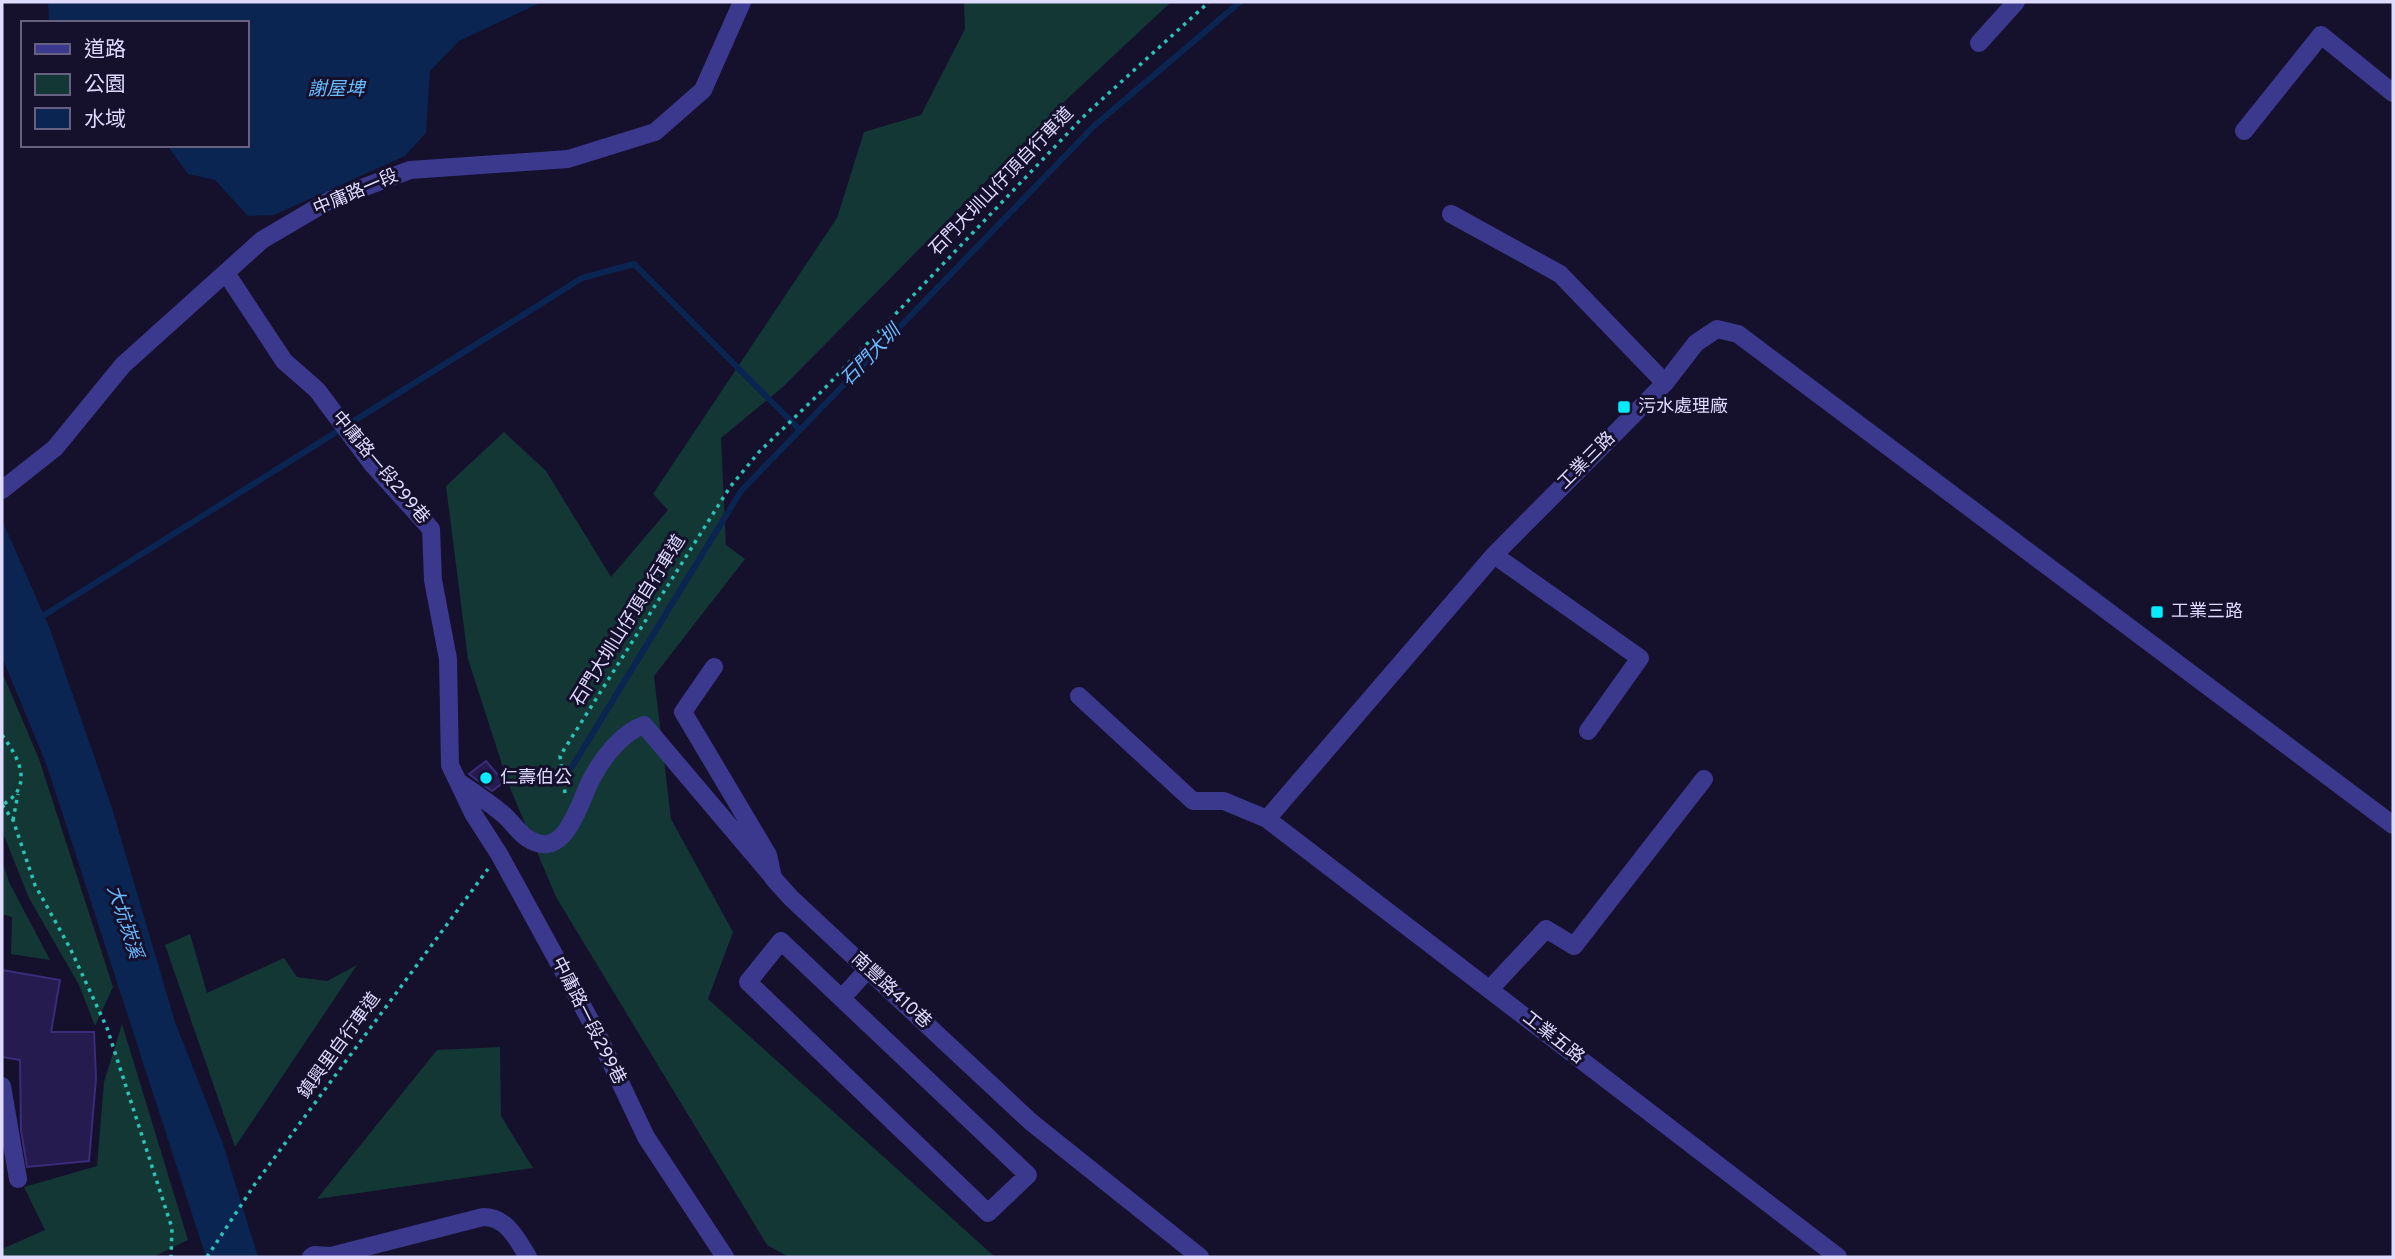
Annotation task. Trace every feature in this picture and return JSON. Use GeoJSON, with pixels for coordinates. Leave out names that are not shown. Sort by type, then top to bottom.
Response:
{"type":"FeatureCollection","features":[{"type":"Feature","properties":{"kind":"street","name":"中庸路一段"},"geometry":{"type":"LineString","coordinates":[[3,484],[55,448],[123,365],[262,240],[330,200],[410,170],[568,159],[654,132],[703,90],[742,2]]}},
{"type":"Feature","properties":{"kind":"street"},"geometry":{"type":"LineString","coordinates":[[1979,43],[2016,2]]}},
{"type":"Feature","properties":{"kind":"street"},"geometry":{"type":"LineString","coordinates":[[2244,131],[2321,35],[2393,93]]}},
{"type":"Feature","properties":{"kind":"street"},"geometry":{"type":"LineString","coordinates":[[1451,214],[1560,274],[1665,383]]}},
{"type":"Feature","properties":{"kind":"street","name":"中庸路一段299巷"},"geometry":{"type":"LineString","coordinates":[[226,273],[284,361],[317,390],[350,435],[431,529],[433,580],[448,659],[450,765],[595,1028],[646,1137],[725,1257]]}},
{"type":"Feature","properties":{"kind":"street","name":"工業三路"},"geometry":{"type":"LineString","coordinates":[[1267,819],[1494,555],[1665,383],[1696,343],[1717,329],[1738,334],[2393,825]]}},
{"type":"Feature","properties":{"kind":"street"},"geometry":{"type":"LineString","coordinates":[[1494,555],[1640,658],[1588,731]]}},
{"type":"Feature","properties":{"kind":"street","name":"南豐路410巷"},"geometry":{"type":"LineString","coordinates":[[714,667],[683,712],[768,855],[773,877],[1031,1122],[1200,1257]]}},
{"type":"Feature","properties":{"kind":"street","name":"工業五路"},"geometry":{"type":"LineString","coordinates":[[1079,696],[1193,801],[1224,801],[1267,819],[1838,1257]]}},
{"type":"Feature","properties":{"kind":"street"},"geometry":{"type":"LineString","coordinates":[[457,781],[492,805],[528,839],[542,843],[559,840],[604,757],[634,728],[643,725],[773,877]]}},
{"type":"Feature","properties":{"kind":"street"},"geometry":{"type":"LineString","coordinates":[[1490,989],[1546,929],[1574,946],[1704,779]]}},
{"type":"Feature","properties":{"kind":"street"},"geometry":{"type":"LineString","coordinates":[[781,941],[842,998],[1028,1175],[988,1213],[748,982],[781,941]]}},
{"type":"Feature","properties":{"kind":"street"},"geometry":{"type":"LineString","coordinates":[[842,998],[868,970]]}},
{"type":"Feature","properties":{"kind":"street"},"geometry":{"type":"LineString","coordinates":[[2,1086],[18,1180]]}},
{"type":"Feature","properties":{"kind":"street"},"geometry":{"type":"LineString","coordinates":[[312,1257],[331,1256],[482,1217],[492,1217],[513,1231],[528,1257]]}},
{"type":"Feature","properties":{"kind":"path","name":"石門大圳山仔頂自行車道"},"geometry":{"type":"LineString","coordinates":[[576,813],[568,803],[561,778],[560,756],[730,487],[759,452],[824,389],[1087,113],[1209,2]]}},
{"type":"Feature","properties":{"kind":"path"},"geometry":{"type":"LineString","coordinates":[[2,735],[19,766],[22,780],[13,820]]}},
{"type":"Feature","properties":{"kind":"path"},"geometry":{"type":"LineString","coordinates":[[19,792],[2,805],[13,820],[35,885],[70,948],[107,1028],[172,1228],[171,1257]]}},
{"type":"Feature","properties":{"kind":"path","name":"鎮興里自行車道"},"geometry":{"type":"LineString","coordinates":[[207,1257],[255,1184],[499,854]]}},
{"type":"Feature","properties":{"kind":"green space"},"geometry":{"type":"Polygon","coordinates":[[[964,2],[1171,2],[1065,101],[784,386],[721,438],[726,545],[745,559],[654,676],[671,819],[733,932],[708,999],[995,1257],[789,1257],[767,1245],[556,897],[508,783],[468,659],[446,486],[504,432],[546,471],[611,577],[668,510],[653,494],[837,218],[864,132],[921,115],[965,29],[964,2]]]}},
{"type":"Feature","properties":{"kind":"green space"},"geometry":{"type":"Polygon","coordinates":[[[2,672],[39,759],[113,987],[95,1026],[79,985],[29,898],[2,831],[2,672]]]}},
{"type":"Feature","properties":{"kind":"green space"},"geometry":{"type":"Polygon","coordinates":[[[2,860],[9,882],[50,960],[11,954],[12,917],[2,914],[2,860]]]}},
{"type":"Feature","properties":{"kind":"green space"},"geometry":{"type":"Polygon","coordinates":[[[190,934],[207,993],[284,958],[297,977],[327,981],[357,965],[235,1147],[165,945],[190,934]]]}},
{"type":"Feature","properties":{"kind":"green space"},"geometry":{"type":"Polygon","coordinates":[[[122,1024],[188,1240],[153,1257],[2,1257],[2,1249],[45,1230],[24,1187],[97,1166],[104,1082],[122,1024]]]}},
{"type":"Feature","properties":{"kind":"green space"},"geometry":{"type":"Polygon","coordinates":[[[500,1047],[501,1116],[533,1168],[317,1199],[437,1050],[500,1047]]]}},
{"type":"Feature","properties":{"kind":"water","name":"謝屋埤"},"geometry":{"type":"Polygon","coordinates":[[[48,2],[542,2],[459,41],[430,71],[426,133],[405,156],[274,215],[248,216],[215,180],[188,174],[168,147],[248,147],[248,21],[49,21],[48,2]]]}},
{"type":"Feature","properties":{"kind":"water","name":"大坑崁溪"},"geometry":{"type":"Polygon","coordinates":[[[2,520],[50,629],[112,808],[175,1022],[223,1144],[258,1257],[206,1257],[47,766],[2,657],[2,520]]]}},
{"type":"Feature","properties":{"kind":"building","name":"仁壽伯公"},"geometry":{"type":"Polygon","coordinates":[[[486,761],[504,782],[492,791],[469,774],[486,761]]]}},
{"type":"Feature","properties":{"kind":"building"},"geometry":{"type":"Polygon","coordinates":[[[2,970],[60,980],[51,1032],[94,1032],[96,1078],[89,1161],[27,1167],[21,1130],[20,1060],[2,1057],[2,970]]]}},
{"type":"Feature","properties":{"kind":"waterway","name":"石門大圳"},"geometry":{"type":"LineString","coordinates":[[572,767],[741,491],[1094,126],[1240,2]]}},
{"type":"Feature","properties":{"kind":"waterway"},"geometry":{"type":"LineString","coordinates":[[38,619],[582,278],[634,264],[799,429]]}},
{"type":"Feature","properties":{"kind":"place","name":"污水處理廠"},"geometry":{"type":"Point","coordinates":[1624,407]}},
{"type":"Feature","properties":{"kind":"place","name":"工業三路"},"geometry":{"type":"Point","coordinates":[2157,612]}},
{"type":"Feature","properties":{"kind":"place","name":"仁壽伯公"},"geometry":{"type":"Point","coordinates":[486,778]}}]}
